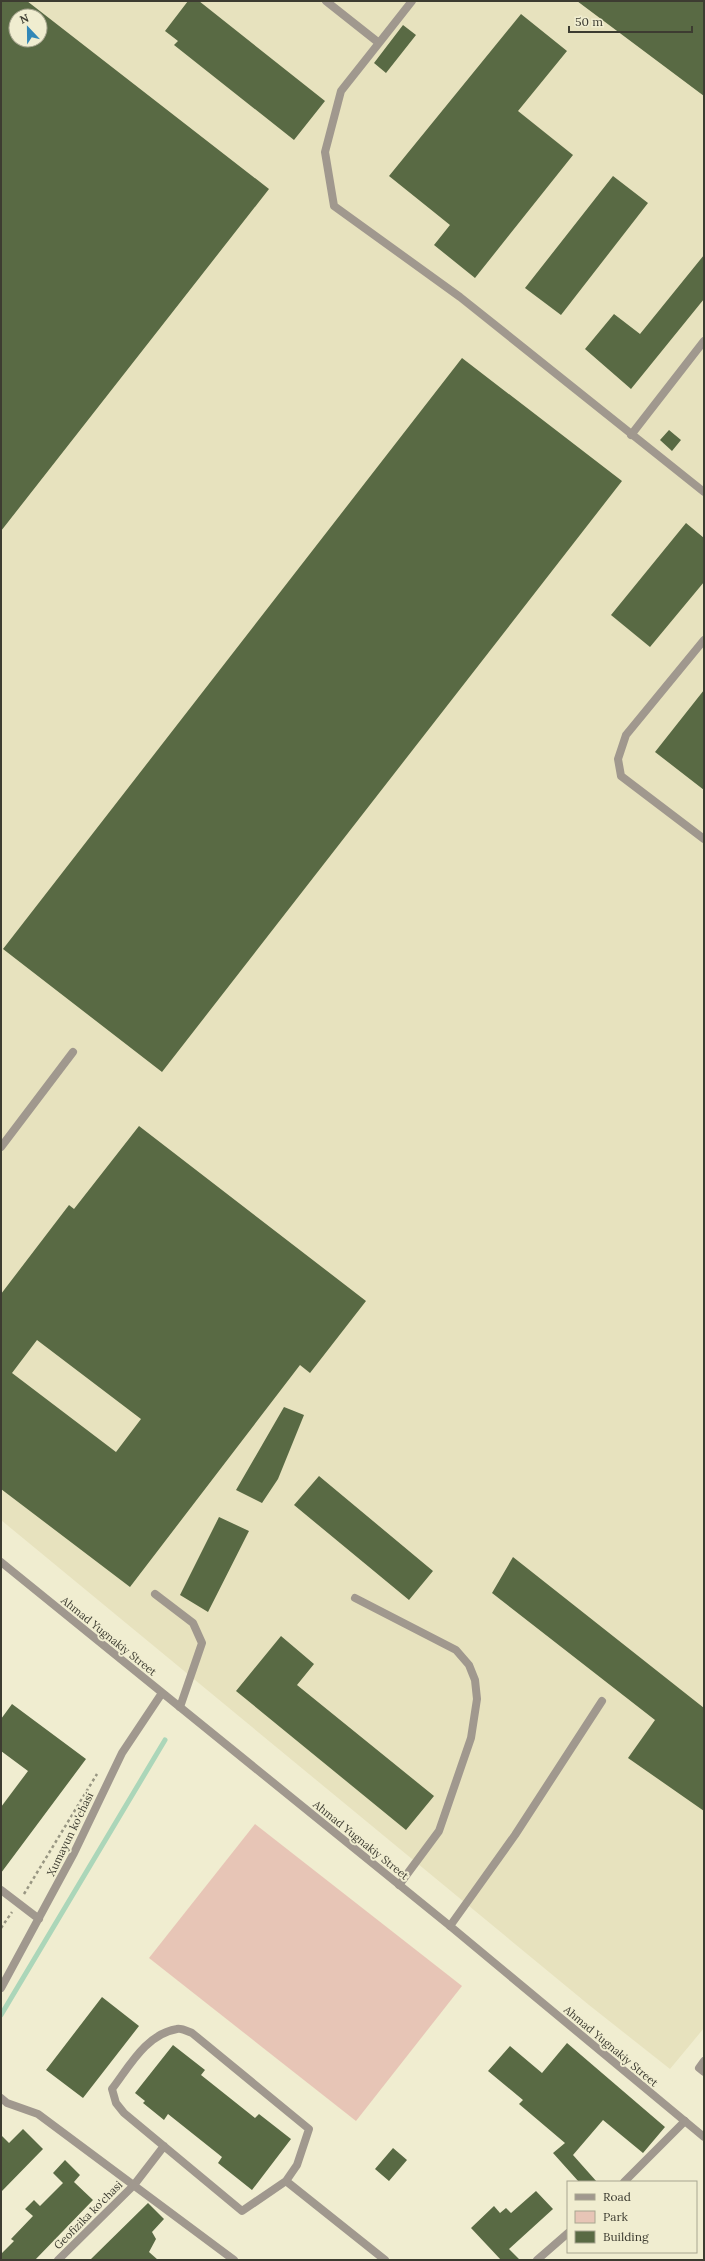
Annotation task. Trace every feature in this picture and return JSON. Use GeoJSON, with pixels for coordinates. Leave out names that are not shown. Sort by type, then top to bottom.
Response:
{"type":"FeatureCollection","features":[{"type":"Feature","properties":{"kind":"street"},"geometry":{"type":"LineString","coordinates":[[326,1],[379,43]]}},
{"type":"Feature","properties":{"kind":"street"},"geometry":{"type":"LineString","coordinates":[[412,1],[341,91],[325,152],[334,206],[460,297],[704,492]]}},
{"type":"Feature","properties":{"kind":"street"},"geometry":{"type":"LineString","coordinates":[[631,435],[704,341]]}},
{"type":"Feature","properties":{"kind":"street"},"geometry":{"type":"LineString","coordinates":[[704,640],[626,735],[618,759],[621,776],[704,839]]}},
{"type":"Feature","properties":{"kind":"street"},"geometry":{"type":"LineString","coordinates":[[1,1147],[72,1052]]}},
{"type":"Feature","properties":{"kind":"street","name":"Ahmad Yugnakiy Street"},"geometry":{"type":"LineString","coordinates":[[1,1562],[450,1926],[704,2137]]}},
{"type":"Feature","properties":{"kind":"street"},"geometry":{"type":"LineString","coordinates":[[155,1594],[193,1623],[202,1643],[180,1707]]}},
{"type":"Feature","properties":{"kind":"street"},"geometry":{"type":"LineString","coordinates":[[355,1598],[456,1650],[468,1665],[475,1680],[477,1699],[471,1738],[439,1831],[399,1885]]}},
{"type":"Feature","properties":{"kind":"street","name":"Xumayun ko'chasi"},"geometry":{"type":"LineString","coordinates":[[1,1988],[74,1853],[122,1753],[162,1693]]}},
{"type":"Feature","properties":{"kind":"street"},"geometry":{"type":"LineString","coordinates":[[450,1926],[515,1835],[602,1701]]}},
{"type":"Feature","properties":{"kind":"street"},"geometry":{"type":"LineString","coordinates":[[1,1890],[39,1919]]}},
{"type":"Feature","properties":{"kind":"street"},"geometry":{"type":"LineString","coordinates":[[178,2028],[192,2033],[309,2129],[297,2165],[286,2181],[242,2211],[124,2113],[116,2103],[112,2089],[140,2051],[158,2036],[178,2028]]}},
{"type":"Feature","properties":{"kind":"street"},"geometry":{"type":"LineString","coordinates":[[704,2061],[699,2068],[704,2072]]}},
{"type":"Feature","properties":{"kind":"street"},"geometry":{"type":"LineString","coordinates":[[1,2098],[7,2103],[38,2114],[234,2260]]}},
{"type":"Feature","properties":{"kind":"street"},"geometry":{"type":"LineString","coordinates":[[625,2181],[685,2121]]}},
{"type":"Feature","properties":{"kind":"street","name":"Geofizika ko'chasi"},"geometry":{"type":"LineString","coordinates":[[58,2260],[134,2185],[164,2146]]}},
{"type":"Feature","properties":{"kind":"street"},"geometry":{"type":"LineString","coordinates":[[286,2181],[385,2260]]}},
{"type":"Feature","properties":{"kind":"street"},"geometry":{"type":"LineString","coordinates":[[537,2260],[567,2235]]}},
{"type":"Feature","properties":{"kind":"path"},"geometry":{"type":"LineString","coordinates":[[1,1928],[18,1903],[97,1773]]}},
{"type":"Feature","properties":{"kind":"shaded area"},"geometry":{"type":"Polygon","coordinates":[[[1,1],[704,1],[704,2028],[670,2069],[589,2005],[1,1520],[1,1]]]}},
{"type":"Feature","properties":{"kind":"green space"},"geometry":{"type":"Polygon","coordinates":[[[255,1824],[462,1986],[356,2121],[149,1958],[255,1824]]]}},
{"type":"Feature","properties":{"kind":"building"},"geometry":{"type":"Polygon","coordinates":[[[1,1],[27,1],[36,8],[8,8],[8,48],[48,48],[48,17],[269,189],[1,531],[1,1]]]}},
{"type":"Feature","properties":{"kind":"building"},"geometry":{"type":"Polygon","coordinates":[[[188,1],[199,1],[325,101],[294,140],[174,45],[178,41],[165,31],[188,1]]]}},
{"type":"Feature","properties":{"kind":"building"},"geometry":{"type":"Polygon","coordinates":[[[577,1],[704,1],[704,96],[577,1]]]}},
{"type":"Feature","properties":{"kind":"building"},"geometry":{"type":"Polygon","coordinates":[[[521,14],[567,51],[518,111],[573,155],[475,278],[434,245],[450,225],[389,176],[521,14]]]}},
{"type":"Feature","properties":{"kind":"building"},"geometry":{"type":"Polygon","coordinates":[[[403,25],[416,35],[386,73],[374,63],[403,25]]]}},
{"type":"Feature","properties":{"kind":"building"},"geometry":{"type":"Polygon","coordinates":[[[613,176],[648,203],[561,315],[525,288],[613,176]]]}},
{"type":"Feature","properties":{"kind":"building"},"geometry":{"type":"Polygon","coordinates":[[[704,255],[704,299],[631,389],[585,349],[614,314],[640,334],[704,255]]]}},
{"type":"Feature","properties":{"kind":"building"},"geometry":{"type":"Polygon","coordinates":[[[462,358],[622,481],[162,1072],[3,949],[462,358]]]}},
{"type":"Feature","properties":{"kind":"building"},"geometry":{"type":"Polygon","coordinates":[[[669,430],[681,440],[672,451],[660,440],[669,430]]]}},
{"type":"Feature","properties":{"kind":"building"},"geometry":{"type":"Polygon","coordinates":[[[686,523],[704,538],[704,582],[650,647],[611,615],[686,523]]]}},
{"type":"Feature","properties":{"kind":"building"},"geometry":{"type":"Polygon","coordinates":[[[704,690],[704,790],[655,752],[704,690]]]}},
{"type":"Feature","properties":{"kind":"building"},"geometry":{"type":"Polygon","coordinates":[[[139,1126],[366,1301],[310,1373],[300,1365],[130,1587],[1,1489],[1,1294],[69,1205],[74,1209],[139,1126]],[[37,1340],[12,1373],[116,1452],[141,1419],[37,1340]]]}},
{"type":"Feature","properties":{"kind":"building"},"geometry":{"type":"Polygon","coordinates":[[[284,1407],[304,1415],[278,1479],[262,1503],[236,1490],[284,1407]]]}},
{"type":"Feature","properties":{"kind":"building"},"geometry":{"type":"Polygon","coordinates":[[[319,1476],[433,1571],[409,1600],[294,1505],[319,1476]]]}},
{"type":"Feature","properties":{"kind":"building"},"geometry":{"type":"Polygon","coordinates":[[[219,1517],[249,1531],[208,1612],[180,1595],[219,1517]]]}},
{"type":"Feature","properties":{"kind":"building"},"geometry":{"type":"Polygon","coordinates":[[[513,1557],[704,1708],[704,1811],[628,1758],[655,1720],[492,1593],[513,1557]]]}},
{"type":"Feature","properties":{"kind":"building"},"geometry":{"type":"Polygon","coordinates":[[[281,1636],[314,1664],[297,1685],[434,1796],[406,1830],[236,1691],[281,1636]]]}},
{"type":"Feature","properties":{"kind":"building"},"geometry":{"type":"Polygon","coordinates":[[[12,1704],[86,1759],[1,1873],[1,1807],[28,1771],[1,1751],[1,1719],[12,1704]]]}},
{"type":"Feature","properties":{"kind":"building"},"geometry":{"type":"Polygon","coordinates":[[[102,1997],[139,2026],[83,2098],[46,2070],[102,1997]]]}},
{"type":"Feature","properties":{"kind":"building"},"geometry":{"type":"Polygon","coordinates":[[[567,2043],[665,2127],[643,2153],[603,2120],[573,2155],[596,2181],[578,2181],[553,2153],[565,2143],[519,2104],[523,2100],[488,2071],[510,2046],[542,2073],[567,2043]]]}},
{"type":"Feature","properties":{"kind":"building"},"geometry":{"type":"Polygon","coordinates":[[[173,2045],[205,2070],[201,2075],[255,2118],[259,2114],[291,2139],[252,2190],[218,2163],[222,2157],[168,2114],[164,2120],[143,2103],[145,2101],[135,2093],[173,2045]]]}},
{"type":"Feature","properties":{"kind":"building"},"geometry":{"type":"Polygon","coordinates":[[[23,2129],[43,2149],[1,2192],[1,2135],[9,2143],[23,2129]]]}},
{"type":"Feature","properties":{"kind":"building"},"geometry":{"type":"Polygon","coordinates":[[[393,2148],[407,2160],[389,2181],[375,2169],[393,2148]]]}},
{"type":"Feature","properties":{"kind":"building"},"geometry":{"type":"Polygon","coordinates":[[[65,2160],[80,2175],[74,2182],[93,2200],[35,2260],[1,2260],[1,2254],[14,2241],[11,2239],[33,2216],[25,2209],[34,2200],[40,2206],[63,2183],[53,2173],[65,2160]]]}},
{"type":"Feature","properties":{"kind":"building"},"geometry":{"type":"Polygon","coordinates":[[[536,2191],[553,2209],[509,2249],[520,2260],[501,2260],[471,2228],[494,2206],[500,2213],[506,2208],[511,2213],[536,2191]]]}},
{"type":"Feature","properties":{"kind":"building"},"geometry":{"type":"Polygon","coordinates":[[[148,2203],[164,2219],[152,2232],[156,2239],[149,2252],[158,2260],[90,2260],[148,2203]]]}},
{"type":"Feature","properties":{"kind":"waterway"},"geometry":{"type":"LineString","coordinates":[[1,2015],[165,1740]]}}]}
